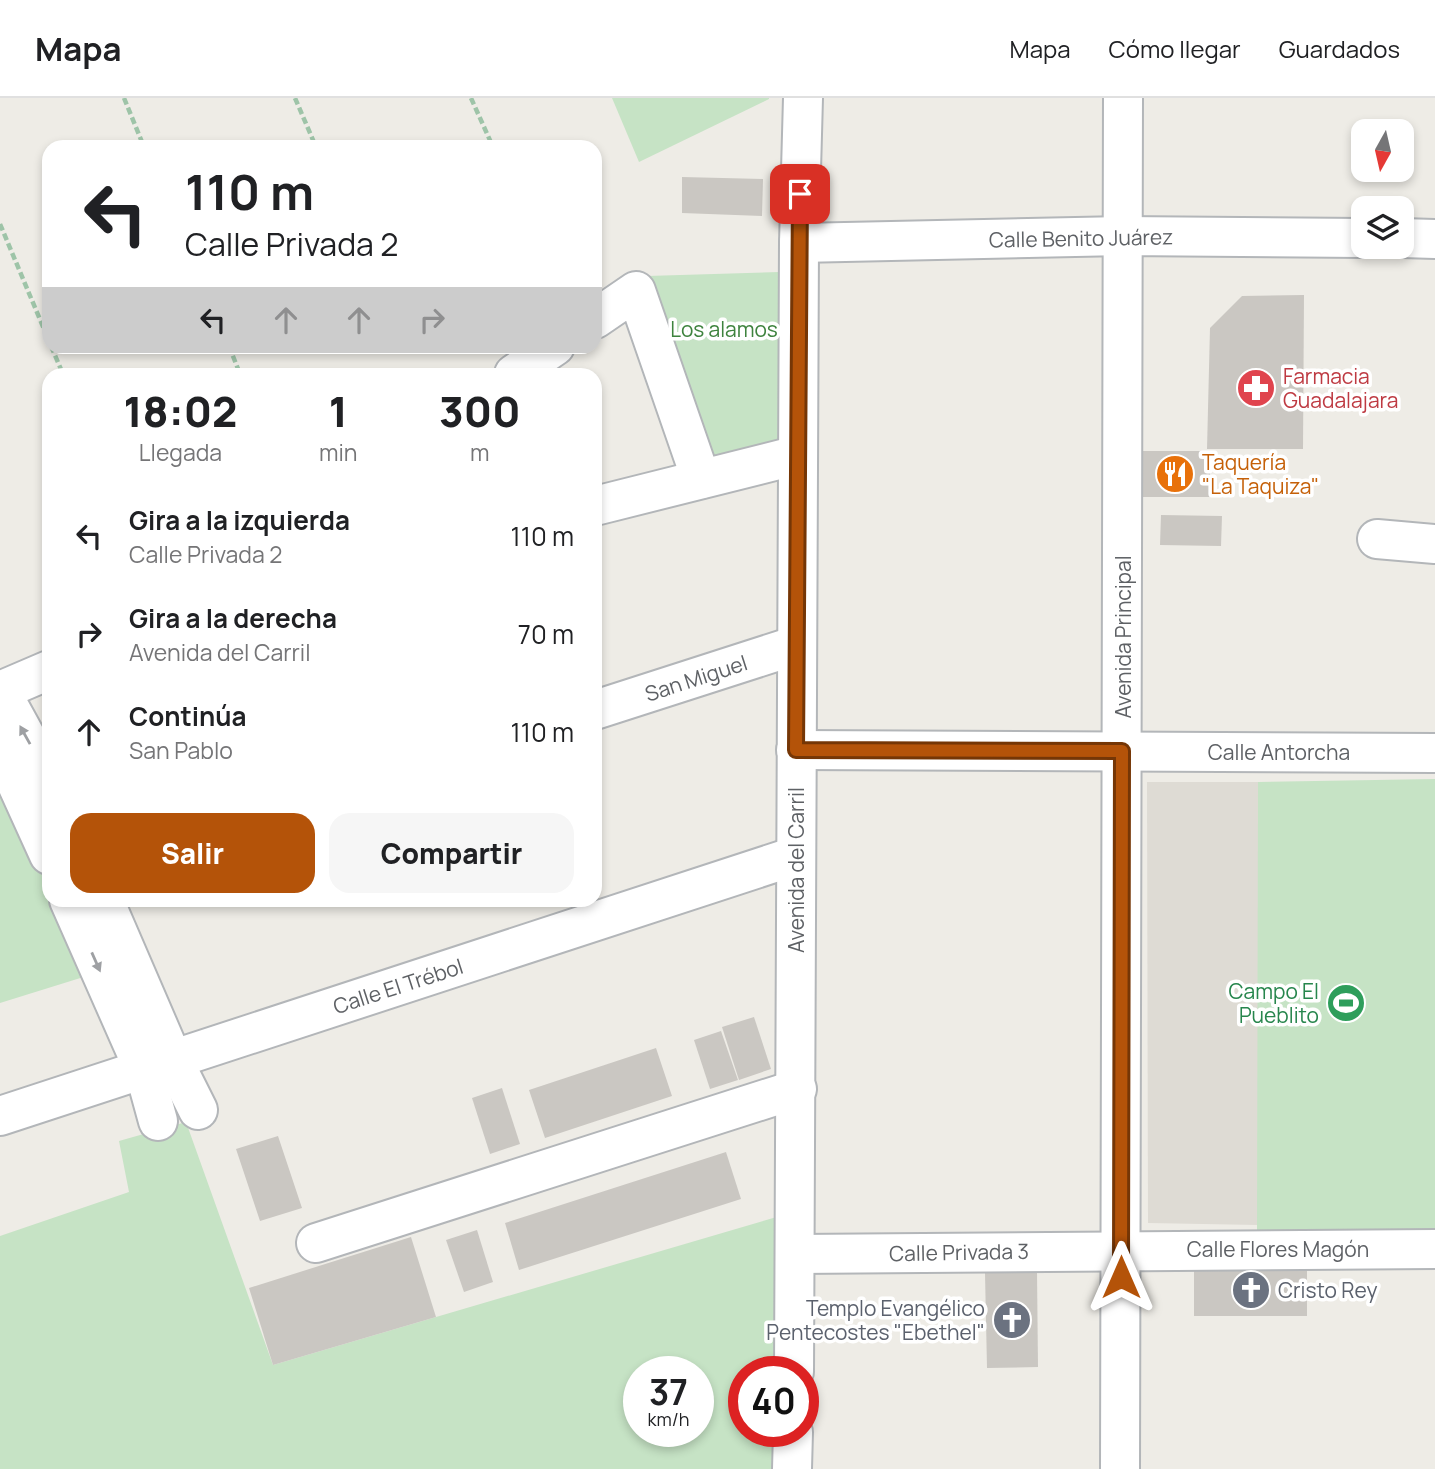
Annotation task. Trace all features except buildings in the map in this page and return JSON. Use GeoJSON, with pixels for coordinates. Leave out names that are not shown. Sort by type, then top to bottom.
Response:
{"type":"FeatureCollection","features":[{"type":"Feature","properties":{"kind":"street","name":"Avenida del Carril"},"geometry":{"type":"LineString","coordinates":[[794,1356],[797,1254],[799,243],[803,98]]}},
{"type":"Feature","properties":{"kind":"street","name":"Avenida Principal"},"geometry":{"type":"LineString","coordinates":[[1120,1469],[1123,98]]}},
{"type":"Feature","properties":{"kind":"street","name":"Calle Benito Juárez"},"geometry":{"type":"LineString","coordinates":[[799,243],[1123,236],[1351,238]]}},
{"type":"Feature","properties":{"kind":"street"},"geometry":{"type":"LineString","coordinates":[[1414,238],[1435,239]]}},
{"type":"Feature","properties":{"kind":"street"},"geometry":{"type":"LineString","coordinates":[[602,314],[636,291],[701,479]]}},
{"type":"Feature","properties":{"kind":"street"},"geometry":{"type":"LineString","coordinates":[[523,368],[543,354]]}},
{"type":"Feature","properties":{"kind":"street"},"geometry":{"type":"LineString","coordinates":[[602,504],[798,455]]}},
{"type":"Feature","properties":{"kind":"street"},"geometry":{"type":"LineString","coordinates":[[1377,539],[1435,544]]}},
{"type":"Feature","properties":{"kind":"street","name":"San Miguel"},"geometry":{"type":"LineString","coordinates":[[602,708],[797,645]]}},
{"type":"Feature","properties":{"kind":"street"},"geometry":{"type":"LineString","coordinates":[[42,673],[0,691],[38,781],[42,808]]}},
{"type":"Feature","properties":{"kind":"street"},"geometry":{"type":"LineString","coordinates":[[0,747],[38,781]]}},
{"type":"Feature","properties":{"kind":"street","name":"Calle Antorcha"},"geometry":{"type":"LineString","coordinates":[[796,750],[1435,753]]}},
{"type":"Feature","properties":{"kind":"street","name":"Calle El Trébol"},"geometry":{"type":"LineString","coordinates":[[0,1116],[796,856]]}},
{"type":"Feature","properties":{"kind":"street"},"geometry":{"type":"LineString","coordinates":[[73,907],[159,1065],[198,1110]]}},
{"type":"Feature","properties":{"kind":"street"},"geometry":{"type":"LineString","coordinates":[[106,907],[159,1065],[158,1121]]}},
{"type":"Feature","properties":{"kind":"street"},"geometry":{"type":"LineString","coordinates":[[316,1243],[797,1089]]}},
{"type":"Feature","properties":{"kind":"street","name":"Calle Flores Magón"},"geometry":{"type":"LineString","coordinates":[[1121,1250],[1435,1249]]}},
{"type":"Feature","properties":{"kind":"street","name":"Calle Privada 3"},"geometry":{"type":"LineString","coordinates":[[797,1254],[1121,1250]]}},
{"type":"Feature","properties":{"kind":"street"},"geometry":{"type":"LineString","coordinates":[[792,1469],[793,1447]]}},
{"type":"Feature","properties":{"kind":"path"},"geometry":{"type":"LineString","coordinates":[[124,98],[141,140]]}},
{"type":"Feature","properties":{"kind":"path"},"geometry":{"type":"LineString","coordinates":[[295,98],[313,140]]}},
{"type":"Feature","properties":{"kind":"path"},"geometry":{"type":"LineString","coordinates":[[471,98],[490,140]]}},
{"type":"Feature","properties":{"kind":"path"},"geometry":{"type":"LineString","coordinates":[[0,224],[42,324]]}},
{"type":"Feature","properties":{"kind":"shaded area"},"geometry":{"type":"Polygon","coordinates":[[[1147,782],[1258,782],[1258,1225],[1148,1223],[1147,782]]]}},
{"type":"Feature","properties":{"kind":"green space"},"geometry":{"type":"Polygon","coordinates":[[[612,98],[769,98],[769,99],[639,162],[612,98]]]}},
{"type":"Feature","properties":{"kind":"green space","name":"Los alamos"},"geometry":{"type":"Polygon","coordinates":[[[780,272],[781,444],[709,463],[647,276],[780,272]]]}},
{"type":"Feature","properties":{"kind":"green space","name":"Campo El Pueblito"},"geometry":{"type":"Polygon","coordinates":[[[1435,779],[1435,1232],[1257,1233],[1258,782],[1435,779]]]}},
{"type":"Feature","properties":{"kind":"green space"},"geometry":{"type":"Polygon","coordinates":[[[0,788],[42,875],[42,907],[57,907],[90,975],[0,1003],[0,788]]]}},
{"type":"Feature","properties":{"kind":"green space"},"geometry":{"type":"Polygon","coordinates":[[[186,1122],[273,1365],[780,1216],[777,1356],[728,1356],[728,1447],[777,1447],[776,1469],[0,1469],[0,1236],[129,1192],[119,1141],[186,1122]]]}},
{"type":"Feature","properties":{"kind":"place","name":"Farmacia Guadalajara"},"geometry":{"type":"Point","coordinates":[1256,388]}},
{"type":"Feature","properties":{"kind":"place","name":"Taquería \"La Taquiza\""},"geometry":{"type":"Point","coordinates":[1175,474]}},
{"type":"Feature","properties":{"kind":"place","name":"Campo El Pueblito"},"geometry":{"type":"Point","coordinates":[1346,1003]}},
{"type":"Feature","properties":{"kind":"place","name":"Cristo Rey"},"geometry":{"type":"Point","coordinates":[1251,1290]}},
{"type":"Feature","properties":{"kind":"place","name":"Templo Evangélico Pentecostes \"Ebethel\""},"geometry":{"type":"Point","coordinates":[1012,1320]}},
{"type":"Feature","properties":{"kind":"route"},"geometry":{"type":"LineString","coordinates":[[800,194],[796,750],[1122,751],[1121,1277]]}}]}
